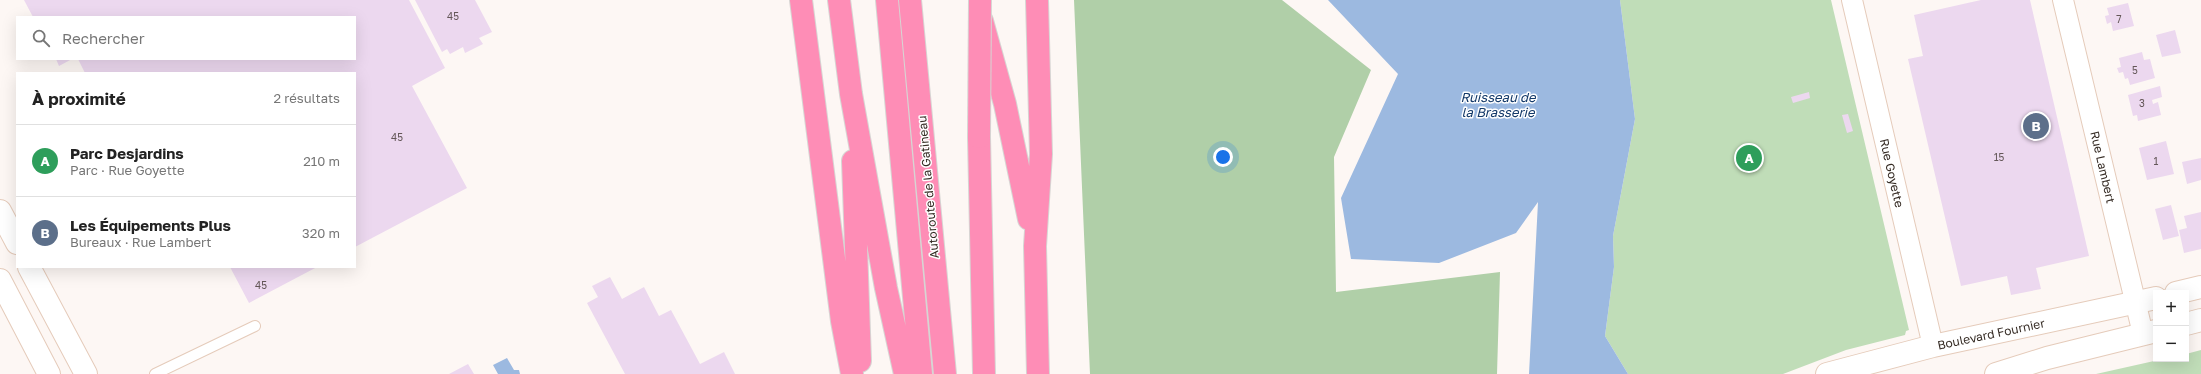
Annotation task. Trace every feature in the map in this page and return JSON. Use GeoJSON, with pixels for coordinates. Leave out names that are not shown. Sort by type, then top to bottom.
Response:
{"type":"FeatureCollection","features":[{"type":"Feature","properties":{"kind":"highway"},"geometry":{"type":"LineString","coordinates":[[801,0],[842,321],[852,374]]}},
{"type":"Feature","properties":{"kind":"highway"},"geometry":{"type":"LineString","coordinates":[[839,0],[851,94],[873,205],[886,288],[905,374]]}},
{"type":"Feature","properties":{"kind":"highway","name":"Autoroute de la Gatineau"},"geometry":{"type":"LineString","coordinates":[[887,0],[921,374]]}},
{"type":"Feature","properties":{"kind":"highway","name":"Autoroute de la Gatineau"},"geometry":{"type":"LineString","coordinates":[[910,0],[945,374]]}},
{"type":"Feature","properties":{"kind":"highway"},"geometry":{"type":"LineString","coordinates":[[976,0],[1005,104],[1035,246]]}},
{"type":"Feature","properties":{"kind":"highway"},"geometry":{"type":"LineString","coordinates":[[980,0],[979,137],[984,374]]}},
{"type":"Feature","properties":{"kind":"highway"},"geometry":{"type":"LineString","coordinates":[[1037,0],[1041,154],[1035,246],[1038,374]]}},
{"type":"Feature","properties":{"kind":"highway"},"geometry":{"type":"LineString","coordinates":[[851,94],[861,374]]}},
{"type":"Feature","properties":{"kind":"main road"},"geometry":{"type":"LineString","coordinates":[[0,211],[16,241]]}},
{"type":"Feature","properties":{"kind":"main road"},"geometry":{"type":"LineString","coordinates":[[31,268],[86,374]]}},
{"type":"Feature","properties":{"kind":"main road"},"geometry":{"type":"LineString","coordinates":[[0,280],[48,374]]}},
{"type":"Feature","properties":{"kind":"main road"},"geometry":{"type":"LineString","coordinates":[[2188,290],[2201,287]]}},
{"type":"Feature","properties":{"kind":"main road","name":"Boulevard Fournier"},"geometry":{"type":"LineString","coordinates":[[1827,374],[1933,346],[2153,299]]}},
{"type":"Feature","properties":{"kind":"main road"},"geometry":{"type":"LineString","coordinates":[[2189,323],[2201,320]]}},
{"type":"Feature","properties":{"kind":"main road"},"geometry":{"type":"LineString","coordinates":[[1996,374],[2046,358],[2149,332]]}},
{"type":"Feature","properties":{"kind":"street","name":"Rue Goyette"},"geometry":{"type":"LineString","coordinates":[[1852,0],[1933,346]]}},
{"type":"Feature","properties":{"kind":"street","name":"Rue Lambert"},"geometry":{"type":"LineString","coordinates":[[2063,0],[2135,302],[2149,332]]}},
{"type":"Feature","properties":{"kind":"lane"},"geometry":{"type":"LineString","coordinates":[[155,374],[255,326]]}},
{"type":"Feature","properties":{"kind":"green space"},"geometry":{"type":"Polygon","coordinates":[[[1074,0],[1282,0],[1371,70],[1334,157],[1336,292],[1500,272],[1497,374],[1090,374],[1074,0]]]}},
{"type":"Feature","properties":{"kind":"green space"},"geometry":{"type":"Polygon","coordinates":[[[1620,0],[1831,0],[1909,330],[1906,331],[1905,335],[1846,350],[1783,374],[1628,374],[1605,336],[1614,267],[1613,236],[1635,119],[1620,0]]]}},
{"type":"Feature","properties":{"kind":"green space"},"geometry":{"type":"Polygon","coordinates":[[[2201,350],[2201,374],[2096,374],[2153,361],[2189,362],[2189,353],[2201,350]]]}},
{"type":"Feature","properties":{"kind":"water","name":"Ruisseau de la Brasserie"},"geometry":{"type":"Polygon","coordinates":[[[1328,0],[1620,0],[1635,119],[1613,236],[1614,267],[1605,336],[1628,374],[1529,374],[1538,202],[1516,233],[1439,263],[1351,259],[1341,198],[1398,74],[1328,0]]]}},
{"type":"Feature","properties":{"kind":"water"},"geometry":{"type":"Polygon","coordinates":[[[507,358],[514,370],[519,370],[520,374],[498,374],[493,365],[507,358]]]}},
{"type":"Feature","properties":{"kind":"building"},"geometry":{"type":"Polygon","coordinates":[[[24,0],[409,0],[445,68],[412,86],[467,188],[356,246],[356,72],[84,72],[78,60],[356,60],[356,16],[32,16],[24,0]]]}},
{"type":"Feature","properties":{"kind":"building"},"geometry":{"type":"Polygon","coordinates":[[[415,0],[475,0],[492,32],[479,38],[483,44],[465,53],[463,47],[450,54],[447,49],[442,52],[415,0]]]}},
{"type":"Feature","properties":{"kind":"building"},"geometry":{"type":"Polygon","coordinates":[[[1981,0],[2030,0],[2089,256],[2036,268],[2041,289],[2011,295],[2007,276],[1961,286],[1908,59],[1923,56],[1914,15],[1981,0]]]}},
{"type":"Feature","properties":{"kind":"building"},"geometry":{"type":"Polygon","coordinates":[[[2128,3],[2134,26],[2113,31],[2111,22],[2107,24],[2105,16],[2109,15],[2107,8],[2128,3]]]}},
{"type":"Feature","properties":{"kind":"building"},"geometry":{"type":"Polygon","coordinates":[[[2175,30],[2181,53],[2162,57],[2156,35],[2175,30]]]}},
{"type":"Feature","properties":{"kind":"building"},"geometry":{"type":"Polygon","coordinates":[[[2142,52],[2144,60],[2150,59],[2155,78],[2130,85],[2128,78],[2125,79],[2123,72],[2119,73],[2117,68],[2121,67],[2119,58],[2142,52]]]}},
{"type":"Feature","properties":{"kind":"building"},"geometry":{"type":"Polygon","coordinates":[[[56,60],[70,60],[59,66],[56,60]]]}},
{"type":"Feature","properties":{"kind":"building"},"geometry":{"type":"Polygon","coordinates":[[[2160,86],[2162,97],[2152,100],[2153,104],[2158,102],[2161,115],[2138,121],[2137,115],[2133,116],[2128,95],[2160,86]]]}},
{"type":"Feature","properties":{"kind":"building"},"geometry":{"type":"Polygon","coordinates":[[[1809,92],[1810,98],[1793,103],[1791,97],[1809,92]]]}},
{"type":"Feature","properties":{"kind":"building"},"geometry":{"type":"Polygon","coordinates":[[[1848,114],[1853,131],[1847,133],[1842,115],[1848,114]]]}},
{"type":"Feature","properties":{"kind":"building"},"geometry":{"type":"Polygon","coordinates":[[[2166,141],[2174,174],[2147,180],[2139,148],[2166,141]]]}},
{"type":"Feature","properties":{"kind":"building"},"geometry":{"type":"Polygon","coordinates":[[[2201,158],[2201,180],[2187,184],[2182,162],[2201,158]]]}},
{"type":"Feature","properties":{"kind":"building"},"geometry":{"type":"Polygon","coordinates":[[[2171,205],[2179,236],[2163,240],[2155,209],[2171,205]]]}},
{"type":"Feature","properties":{"kind":"building"},"geometry":{"type":"Polygon","coordinates":[[[2201,212],[2201,249],[2184,253],[2179,230],[2187,228],[2184,216],[2201,212]]]}},
{"type":"Feature","properties":{"kind":"building"},"geometry":{"type":"Polygon","coordinates":[[[231,268],[315,268],[249,303],[231,268]]]}},
{"type":"Feature","properties":{"kind":"building"},"geometry":{"type":"Polygon","coordinates":[[[610,277],[622,299],[644,287],[659,316],[671,310],[700,364],[724,352],[735,374],[625,374],[587,303],[598,297],[592,286],[610,277]]]}},
{"type":"Feature","properties":{"kind":"building"},"geometry":{"type":"Polygon","coordinates":[[[468,364],[474,374],[449,374],[468,364]]]}},
{"type":"Feature","properties":{"kind":"place","name":"Les Équipements Plus"},"geometry":{"type":"Point","coordinates":[2036,126]}},
{"type":"Feature","properties":{"kind":"place","name":"Parc Desjardins"},"geometry":{"type":"Point","coordinates":[1749,158]}}]}
